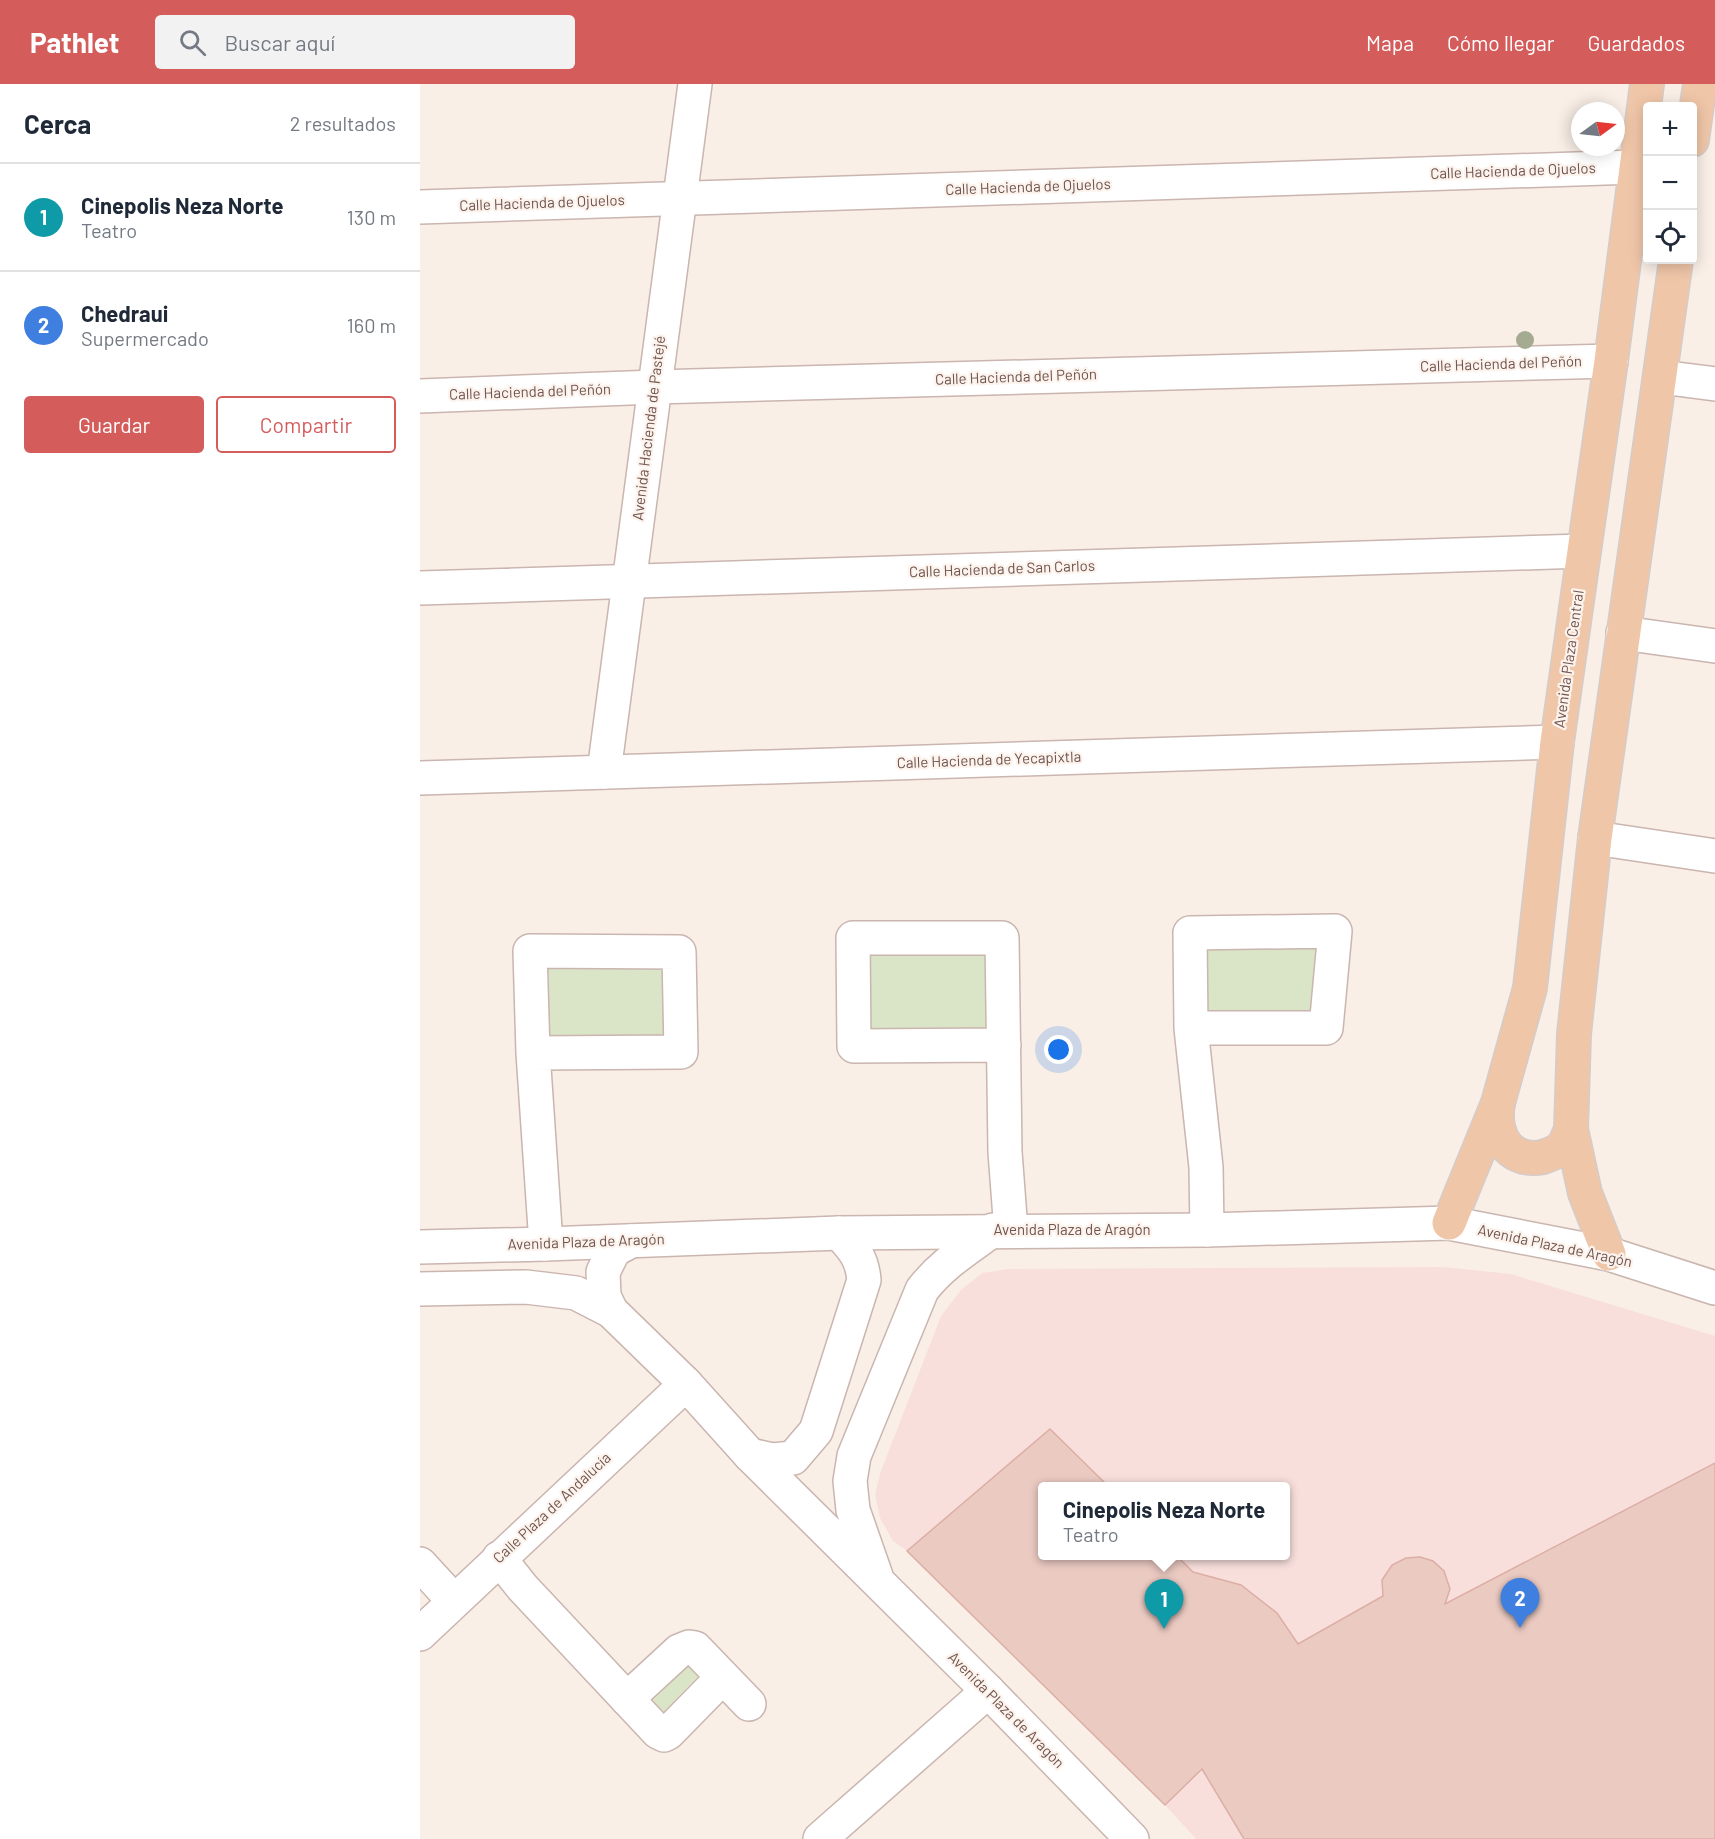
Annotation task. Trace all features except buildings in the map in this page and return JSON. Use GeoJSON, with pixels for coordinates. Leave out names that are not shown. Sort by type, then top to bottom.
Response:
{"type":"FeatureCollection","features":[{"type":"Feature","properties":{"kind":"main road","name":"Avenida Plaza Central"},"geometry":{"type":"LineString","coordinates":[[1449,1223],[1498,1103],[1530,988],[1557,741],[1611,361],[1647,84]]}},
{"type":"Feature","properties":{"kind":"main road"},"geometry":{"type":"LineString","coordinates":[[1697,105],[1700,84]]}},
{"type":"Feature","properties":{"kind":"main road"},"geometry":{"type":"LineString","coordinates":[[1609,1254],[1585,1193],[1571,1129],[1574,1034],[1610,840],[1623,633],[1675,264]]}},
{"type":"Feature","properties":{"kind":"main road"},"geometry":{"type":"LineString","coordinates":[[1498,1103],[1495,1119],[1498,1130],[1511,1150],[1522,1156],[1533,1158],[1549,1155],[1559,1150],[1567,1140],[1571,1129]]}},
{"type":"Feature","properties":{"kind":"street","name":"Avenida Hacienda de Pastejé"},"geometry":{"type":"LineString","coordinates":[[604,772],[694,84]]}},
{"type":"Feature","properties":{"kind":"street","name":"Calle Hacienda de Ojuelos"},"geometry":{"type":"LineString","coordinates":[[420,207],[1635,167]]}},
{"type":"Feature","properties":{"kind":"street","name":"Calle Hacienda del Peñón"},"geometry":{"type":"LineString","coordinates":[[420,396],[655,387],[1611,361]]}},
{"type":"Feature","properties":{"kind":"street"},"geometry":{"type":"LineString","coordinates":[[1661,377],[1715,384]]}},
{"type":"Feature","properties":{"kind":"street","name":"Calle Hacienda de San Carlos"},"geometry":{"type":"LineString","coordinates":[[420,588],[1583,551]]}},
{"type":"Feature","properties":{"kind":"street"},"geometry":{"type":"LineString","coordinates":[[1623,633],[1715,646]]}},
{"type":"Feature","properties":{"kind":"street","name":"Calle Hacienda de Yecapixtla"},"geometry":{"type":"LineString","coordinates":[[420,778],[1557,741]]}},
{"type":"Feature","properties":{"kind":"street"},"geometry":{"type":"LineString","coordinates":[[1610,840],[1715,856]]}},
{"type":"Feature","properties":{"kind":"street"},"geometry":{"type":"LineString","coordinates":[[1191,1028],[1326,1028],[1335,931],[1190,933],[1191,1028],[1206,1167],[1207,1230]]}},
{"type":"Feature","properties":{"kind":"street"},"geometry":{"type":"LineString","coordinates":[[878,1583],[853,1510],[850,1481],[854,1456],[922,1290],[934,1274],[951,1259],[1002,1231],[1005,1152],[1004,1045],[1002,938],[853,938],[854,1046],[1004,1045]]}},
{"type":"Feature","properties":{"kind":"street"},"geometry":{"type":"LineString","coordinates":[[533,1053],[681,1052],[679,952],[530,951],[533,1053],[546,1244]]}},
{"type":"Feature","properties":{"kind":"street","name":"Avenida Plaza de Aragón"},"geometry":{"type":"LineString","coordinates":[[420,1247],[839,1233],[1207,1230],[1449,1223],[1609,1254],[1715,1288]]}},
{"type":"Feature","properties":{"kind":"street"},"geometry":{"type":"LineString","coordinates":[[750,1455],[772,1460],[793,1458],[816,1431],[864,1280],[863,1265],[854,1249],[839,1233]]}},
{"type":"Feature","properties":{"kind":"street"},"geometry":{"type":"LineString","coordinates":[[611,1311],[604,1296],[603,1272],[614,1250],[631,1241]]}},
{"type":"Feature","properties":{"kind":"street","name":"Avenida Plaza de Aragón"},"geometry":{"type":"LineString","coordinates":[[420,1289],[526,1287],[576,1293],[611,1311],[686,1384],[750,1455],[988,1691],[1132,1839]]}},
{"type":"Feature","properties":{"kind":"street","name":"Calle Plaza de Andalucía"},"geometry":{"type":"LineString","coordinates":[[420,1634],[686,1384]]}},
{"type":"Feature","properties":{"kind":"street"},"geometry":{"type":"LineString","coordinates":[[499,1558],[522,1588],[658,1732],[664,1735],[668,1733],[722,1678]]}},
{"type":"Feature","properties":{"kind":"street"},"geometry":{"type":"LineString","coordinates":[[420,1564],[454,1600]]}},
{"type":"Feature","properties":{"kind":"street"},"geometry":{"type":"LineString","coordinates":[[627,1699],[679,1651],[689,1647],[695,1648],[749,1704]]}},
{"type":"Feature","properties":{"kind":"street"},"geometry":{"type":"LineString","coordinates":[[820,1839],[852,1828],[988,1691]]}},
{"type":"Feature","properties":{"kind":"shaded area"},"geometry":{"type":"Polygon","coordinates":[[[1443,1267],[1511,1274],[1715,1336],[1715,1839],[1196,1839],[1165,1805],[907,1551],[893,1541],[880,1518],[875,1494],[881,1471],[941,1316],[961,1290],[982,1273],[1008,1269],[1443,1267]]]}},
{"type":"Feature","properties":{"kind":"green space"},"geometry":{"type":"Polygon","coordinates":[[[1326,940],[1318,1017],[1201,1017],[1200,941],[1326,940]]]}},
{"type":"Feature","properties":{"kind":"green space"},"geometry":{"type":"Polygon","coordinates":[[[867,953],[990,953],[991,1029],[868,1029],[867,953]]]}},
{"type":"Feature","properties":{"kind":"green space"},"geometry":{"type":"Polygon","coordinates":[[[542,963],[664,963],[665,1039],[543,1039],[542,963]]]}},
{"type":"Feature","properties":{"kind":"green space"},"geometry":{"type":"Polygon","coordinates":[[[690,1663],[701,1673],[664,1712],[655,1710],[653,1700],[690,1663]]]}},
{"type":"Feature","properties":{"kind":"place","name":"Chedraui"},"geometry":{"type":"Point","coordinates":[1520,1628]}},
{"type":"Feature","properties":{"kind":"place","name":"Cinepolis Neza Norte"},"geometry":{"type":"Point","coordinates":[1164,1629]}}]}
